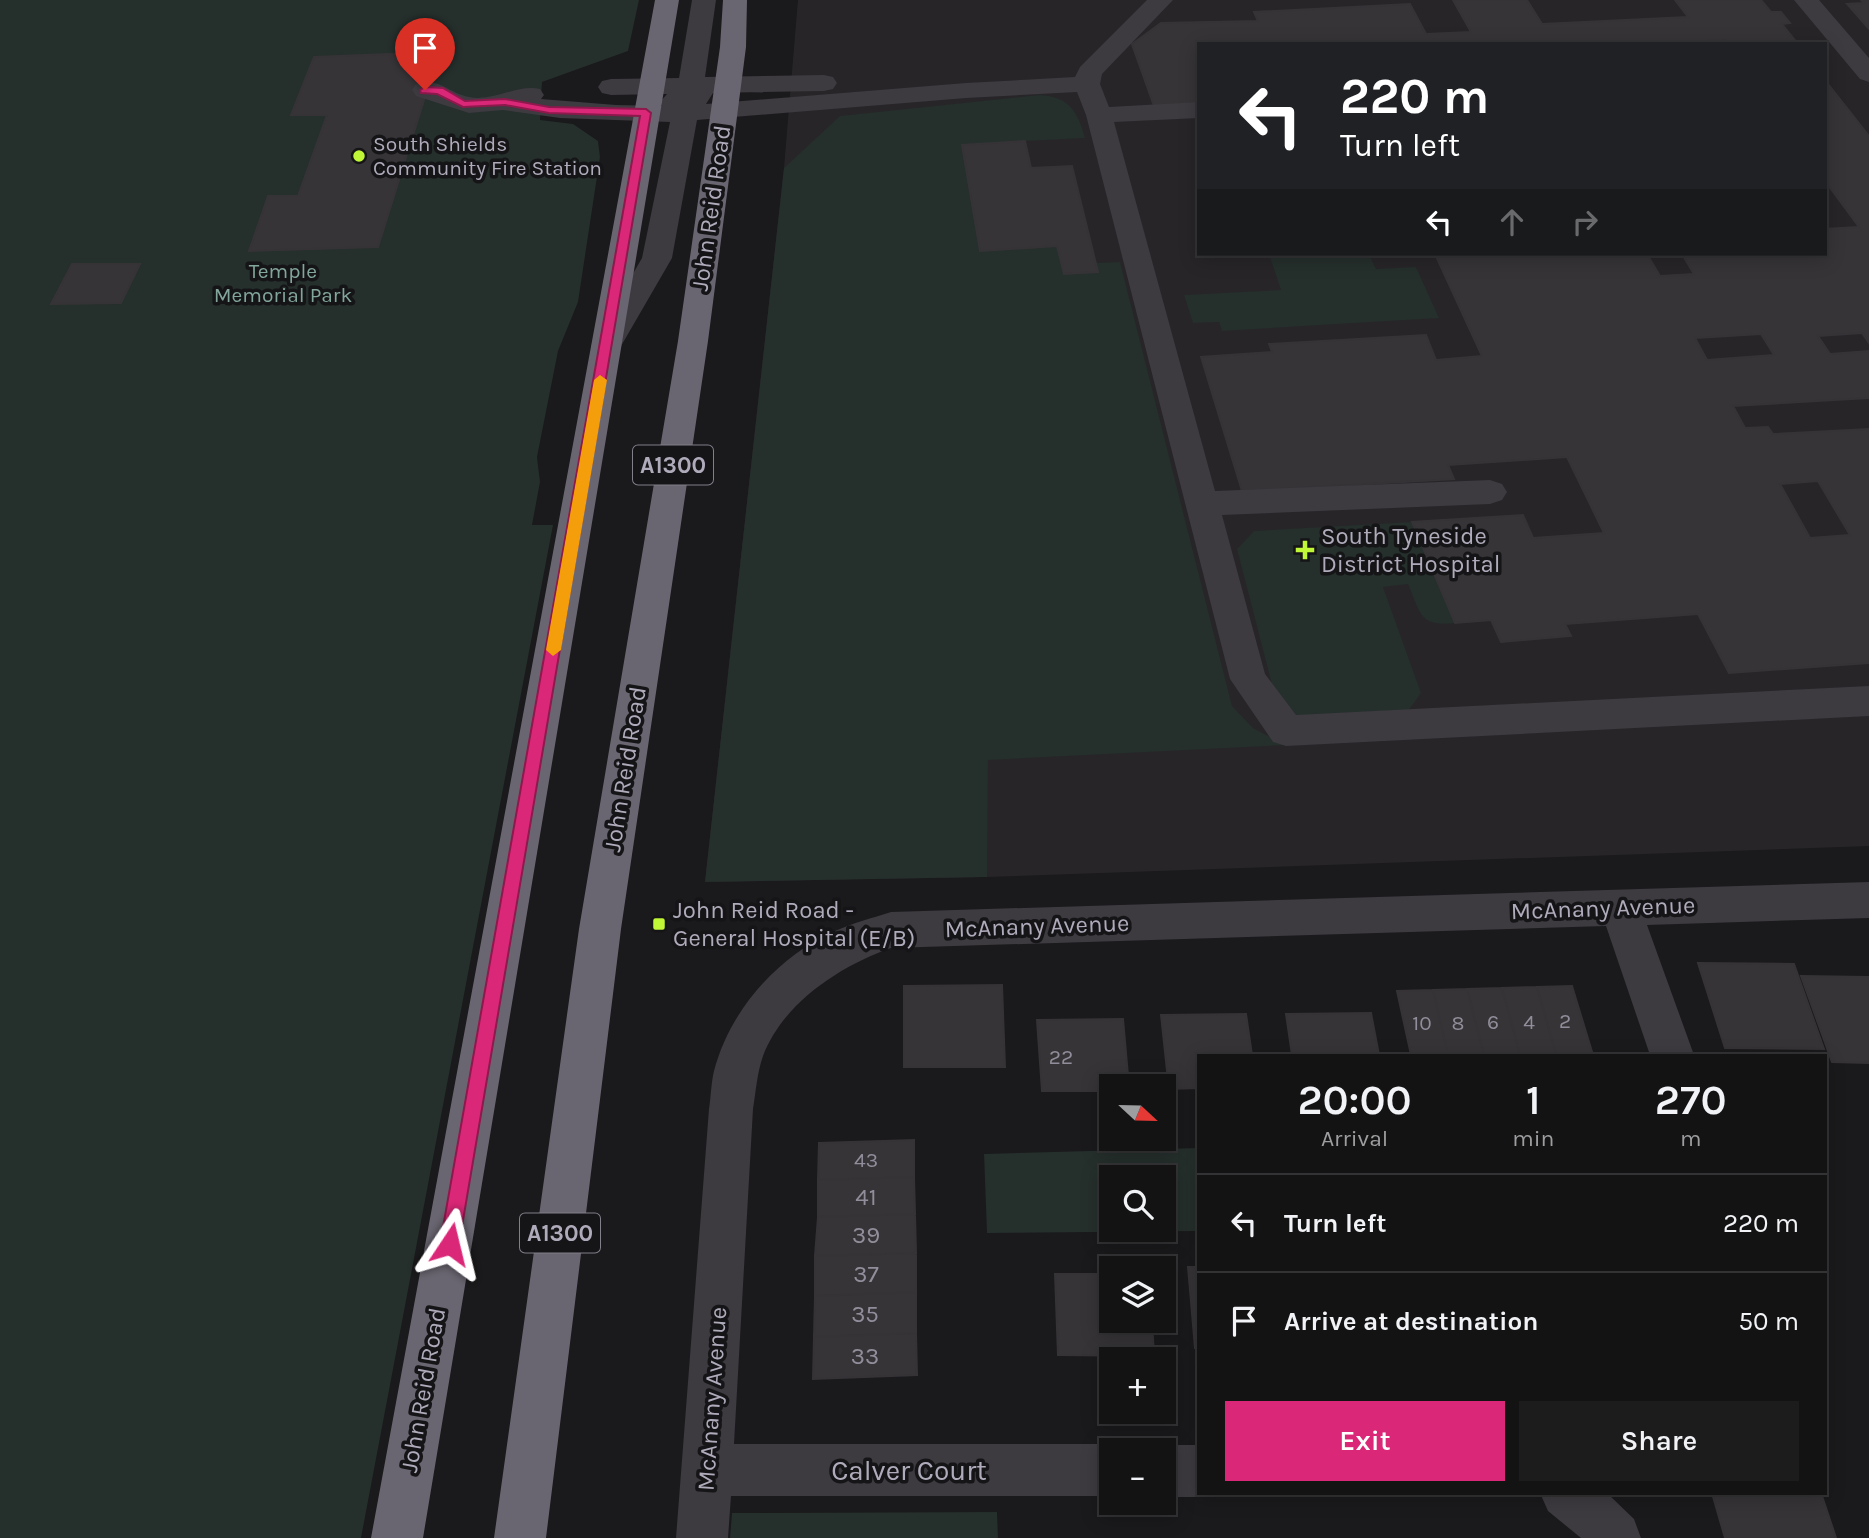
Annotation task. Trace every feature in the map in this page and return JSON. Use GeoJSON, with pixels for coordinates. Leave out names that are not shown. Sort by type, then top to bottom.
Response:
{"type":"FeatureCollection","features":[{"type":"Feature","properties":{"kind":"highway","name":"John Reid Road"},"geometry":{"type":"LineString","coordinates":[[397,1538],[667,0]]}},
{"type":"Feature","properties":{"kind":"highway","name":"John Reid Road"},"geometry":{"type":"LineString","coordinates":[[520,1538],[600,929],[693,341],[726,98],[735,0]]}},
{"type":"Feature","properties":{"kind":"street"},"geometry":{"type":"LineString","coordinates":[[425,90],[439,90],[463,104],[505,102],[549,110],[648,99],[678,99],[691,84],[704,0]]}},
{"type":"Feature","properties":{"kind":"street"},"geometry":{"type":"LineString","coordinates":[[1161,0],[1089,72],[1093,100],[1248,679],[1286,732],[1869,701]]}},
{"type":"Feature","properties":{"kind":"street"},"geometry":{"type":"LineString","coordinates":[[1806,0],[1869,74]]}},
{"type":"Feature","properties":{"kind":"street"},"geometry":{"type":"LineString","coordinates":[[691,84],[726,98]]}},
{"type":"Feature","properties":{"kind":"street"},"geometry":{"type":"LineString","coordinates":[[648,99],[685,113],[726,98],[948,92],[1093,100],[1197,110]]}},
{"type":"Feature","properties":{"kind":"street"},"geometry":{"type":"LineString","coordinates":[[606,346],[657,258],[685,113]]}},
{"type":"Feature","properties":{"kind":"street"},"geometry":{"type":"LineString","coordinates":[[1201,504],[1490,492]]}},
{"type":"Feature","properties":{"kind":"street","name":"McAnany Avenue"},"geometry":{"type":"LineString","coordinates":[[702,1538],[731,1110],[737,1071],[755,1029],[777,995],[809,970],[847,946],[891,930],[1869,900]]}},
{"type":"Feature","properties":{"kind":"street"},"geometry":{"type":"LineString","coordinates":[[1620,907],[1672,1054]]}},
{"type":"Feature","properties":{"kind":"street","name":"Calver Court"},"geometry":{"type":"LineString","coordinates":[[707,1470],[1099,1471]]}},
{"type":"Feature","properties":{"kind":"street"},"geometry":{"type":"LineString","coordinates":[[1176,1471],[1197,1471]]}},
{"type":"Feature","properties":{"kind":"street"},"geometry":{"type":"LineString","coordinates":[[1569,1495],[1600,1520],[1615,1538]]}},
{"type":"Feature","properties":{"kind":"shaded area","name":"South Tyneside District Hospital"},"geometry":{"type":"Polygon","coordinates":[[[798,0],[1869,0],[1869,846],[987,877],[705,882],[784,168],[798,0]]]}},
{"type":"Feature","properties":{"kind":"green space","name":"Temple Memorial Park"},"geometry":{"type":"Polygon","coordinates":[[[0,0],[639,0],[628,51],[542,82],[540,120],[573,124],[598,141],[600,157],[578,302],[558,351],[537,457],[540,482],[532,525],[553,525],[361,1538],[0,1538],[0,0]]]}},
{"type":"Feature","properties":{"kind":"green space"},"geometry":{"type":"Polygon","coordinates":[[[1040,95],[1066,103],[1076,113],[1085,138],[1025,141],[981,251],[1057,246],[1064,274],[1098,272],[1096,263],[1120,262],[1232,706],[1253,728],[1285,745],[988,760],[987,877],[705,882],[784,168],[840,116],[1040,95]]]}},
{"type":"Feature","properties":{"kind":"green space"},"geometry":{"type":"Polygon","coordinates":[[[1270,256],[1370,256],[1376,269],[1416,267],[1439,318],[1222,331],[1219,322],[1193,323],[1184,295],[1281,290],[1270,256]]]}},
{"type":"Feature","properties":{"kind":"green space"},"geometry":{"type":"Polygon","coordinates":[[[1412,522],[1455,623],[1434,623],[1423,616],[1408,584],[1383,587],[1421,693],[1404,717],[1300,721],[1275,696],[1237,549],[1254,531],[1412,522]]]}},
{"type":"Feature","properties":{"kind":"green space"},"geometry":{"type":"Polygon","coordinates":[[[1197,1148],[1197,1231],[1176,1231],[1176,1165],[1099,1165],[1099,1232],[987,1233],[984,1154],[1176,1152],[1176,1149],[1197,1148]]]}},
{"type":"Feature","properties":{"kind":"green space"},"geometry":{"type":"Polygon","coordinates":[[[997,1512],[998,1538],[730,1538],[732,1513],[997,1512]]]}},
{"type":"Feature","properties":{"kind":"building"},"geometry":{"type":"Polygon","coordinates":[[[1453,0],[1527,0],[1542,24],[1688,17],[1675,0],[1761,0],[1771,12],[1781,12],[1790,23],[1782,24],[1796,42],[1197,42],[1197,104],[1154,106],[1132,44],[1161,23],[1258,21],[1254,12],[1410,4],[1426,34],[1471,32],[1453,0]]]}},
{"type":"Feature","properties":{"kind":"building"},"geometry":{"type":"Polygon","coordinates":[[[1861,0],[1869,0],[1869,29],[1847,4],[1864,3],[1861,0]]]}},
{"type":"Feature","properties":{"kind":"building","name":"South Shields Community Fire Station"},"geometry":{"type":"Polygon","coordinates":[[[439,52],[378,247],[249,251],[268,196],[298,196],[327,115],[291,115],[314,57],[439,52]]]}},
{"type":"Feature","properties":{"kind":"building"},"geometry":{"type":"Polygon","coordinates":[[[1827,83],[1869,136],[1869,343],[1862,333],[1818,336],[1830,354],[1869,351],[1869,398],[1733,406],[1745,428],[1768,427],[1773,434],[1869,429],[1869,663],[1729,673],[1698,614],[1565,624],[1571,636],[1501,642],[1491,620],[1455,623],[1412,522],[1523,515],[1533,538],[1604,533],[1567,457],[1448,465],[1454,479],[1242,491],[1201,357],[1272,352],[1269,344],[1426,335],[1436,360],[1482,356],[1436,256],[1648,256],[1660,276],[1694,274],[1683,256],[1827,256],[1827,229],[1859,227],[1827,184],[1827,83]],[[1761,334],[1695,338],[1707,360],[1774,355],[1761,334]],[[1818,481],[1780,484],[1810,538],[1850,535],[1818,481]]]}},
{"type":"Feature","properties":{"kind":"building"},"geometry":{"type":"Polygon","coordinates":[[[1025,141],[1031,168],[1072,166],[1098,272],[1064,274],[1057,246],[980,251],[962,145],[1025,141]]]}},
{"type":"Feature","properties":{"kind":"building"},"geometry":{"type":"Polygon","coordinates":[[[72,264],[140,264],[121,303],[51,304],[72,264]]]}},
{"type":"Feature","properties":{"kind":"building"},"geometry":{"type":"Polygon","coordinates":[[[1698,963],[1794,964],[1824,1049],[1725,1048],[1698,963]]]}},
{"type":"Feature","properties":{"kind":"building"},"geometry":{"type":"Polygon","coordinates":[[[1801,976],[1869,977],[1869,1063],[1832,1062],[1801,976]]]}},
{"type":"Feature","properties":{"kind":"building"},"geometry":{"type":"Polygon","coordinates":[[[1002,985],[1005,1067],[904,1067],[904,986],[1002,985]]]}},
{"type":"Feature","properties":{"kind":"building"},"geometry":{"type":"Polygon","coordinates":[[[1572,986],[1593,1054],[1556,1054],[1537,987],[1572,986]]]}},
{"type":"Feature","properties":{"kind":"building"},"geometry":{"type":"Polygon","coordinates":[[[1537,987],[1556,1054],[1520,1054],[1502,988],[1537,987]]]}},
{"type":"Feature","properties":{"kind":"building"},"geometry":{"type":"Polygon","coordinates":[[[1502,988],[1520,1054],[1484,1054],[1467,989],[1502,988]]]}},
{"type":"Feature","properties":{"kind":"building"},"geometry":{"type":"Polygon","coordinates":[[[1467,989],[1484,1054],[1448,1054],[1433,990],[1467,989]]]}},
{"type":"Feature","properties":{"kind":"building"},"geometry":{"type":"Polygon","coordinates":[[[1433,990],[1448,1054],[1411,1054],[1397,991],[1433,990]]]}},
{"type":"Feature","properties":{"kind":"building"},"geometry":{"type":"Polygon","coordinates":[[[1371,1013],[1379,1054],[1292,1054],[1286,1014],[1371,1013]]]}},
{"type":"Feature","properties":{"kind":"building"},"geometry":{"type":"Polygon","coordinates":[[[1246,1014],[1252,1054],[1197,1054],[1197,1088],[1176,1089],[1176,1074],[1167,1074],[1161,1015],[1246,1014]]]}},
{"type":"Feature","properties":{"kind":"building"},"geometry":{"type":"Polygon","coordinates":[[[1123,1019],[1128,1074],[1099,1074],[1099,1091],[1042,1091],[1037,1020],[1123,1019]]]}},
{"type":"Feature","properties":{"kind":"building"},"geometry":{"type":"Polygon","coordinates":[[[914,1140],[914,1177],[818,1180],[819,1143],[914,1140]]]}},
{"type":"Feature","properties":{"kind":"building"},"geometry":{"type":"Polygon","coordinates":[[[914,1177],[915,1214],[818,1217],[818,1180],[914,1177]]]}},
{"type":"Feature","properties":{"kind":"building"},"geometry":{"type":"Polygon","coordinates":[[[915,1214],[916,1253],[815,1256],[818,1217],[915,1214]]]}},
{"type":"Feature","properties":{"kind":"building"},"geometry":{"type":"Polygon","coordinates":[[[916,1253],[916,1292],[815,1296],[815,1256],[916,1253]]]}},
{"type":"Feature","properties":{"kind":"building"},"geometry":{"type":"Polygon","coordinates":[[[1188,1267],[1197,1267],[1195,1348],[1188,1267]]]}},
{"type":"Feature","properties":{"kind":"building"},"geometry":{"type":"Polygon","coordinates":[[[1055,1274],[1099,1274],[1099,1333],[1153,1333],[1153,1347],[1099,1347],[1099,1355],[1058,1355],[1055,1274]]]}},
{"type":"Feature","properties":{"kind":"building"},"geometry":{"type":"Polygon","coordinates":[[[916,1292],[916,1333],[814,1337],[815,1296],[916,1292]]]}},
{"type":"Feature","properties":{"kind":"building"},"geometry":{"type":"Polygon","coordinates":[[[916,1333],[917,1375],[813,1379],[814,1337],[916,1333]]]}},
{"type":"Feature","properties":{"kind":"building"},"geometry":{"type":"Polygon","coordinates":[[[1713,1495],[1822,1495],[1836,1538],[1725,1538],[1713,1495]]]}},
{"type":"Feature","properties":{"kind":"slow traffic"},"geometry":{"type":"LineString","coordinates":[[553,650],[600,380]]}},
{"type":"Feature","properties":{"kind":"place","name":"South Shields Community Fire Station"},"geometry":{"type":"Point","coordinates":[359,156]}},
{"type":"Feature","properties":{"kind":"place","name":"South Tyneside District Hospital"},"geometry":{"type":"Point","coordinates":[1305,550]}},
{"type":"Feature","properties":{"kind":"place","name":"John Reid Road - General Hospital (E/B)"},"geometry":{"type":"Point","coordinates":[659,924]}},
{"type":"Feature","properties":{"kind":"route"},"geometry":{"type":"LineString","coordinates":[[425,90],[439,90],[463,104],[505,102],[549,110],[646,113],[450,1244]]}}]}
